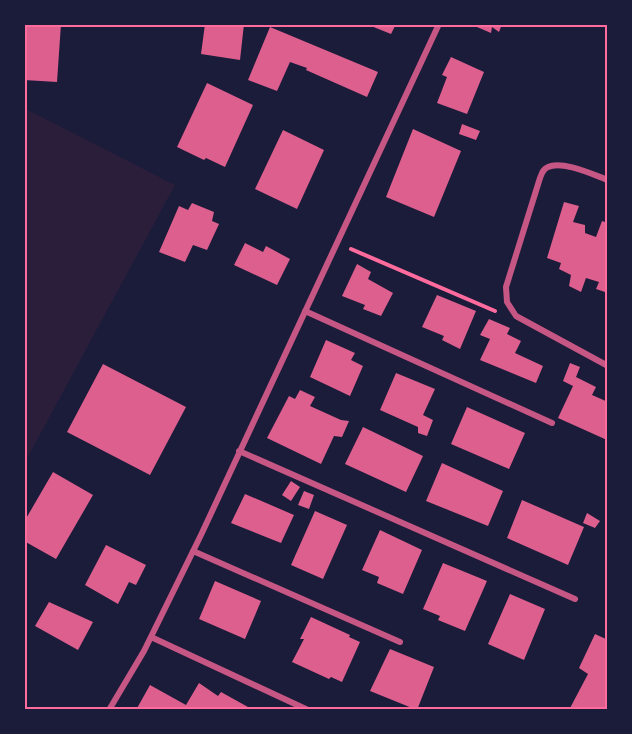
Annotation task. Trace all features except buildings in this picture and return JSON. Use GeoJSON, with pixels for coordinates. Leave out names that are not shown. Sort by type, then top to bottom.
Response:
{"type":"FeatureCollection","features":[{"type":"Feature","properties":{"kind":"street"},"geometry":{"type":"LineString","coordinates":[[110,710],[151,637],[193,551],[439,24]]}},
{"type":"Feature","properties":{"kind":"street"},"geometry":{"type":"LineString","coordinates":[[608,180],[567,166],[549,166],[544,170],[506,287],[507,302],[516,316],[608,366]]}},
{"type":"Feature","properties":{"kind":"street"},"geometry":{"type":"LineString","coordinates":[[305,311],[552,423]]}},
{"type":"Feature","properties":{"kind":"street"},"geometry":{"type":"LineString","coordinates":[[239,450],[575,599]]}},
{"type":"Feature","properties":{"kind":"street"},"geometry":{"type":"LineString","coordinates":[[193,551],[400,642]]}},
{"type":"Feature","properties":{"kind":"street"},"geometry":{"type":"LineString","coordinates":[[151,637],[308,710]]}},
{"type":"Feature","properties":{"kind":"path"},"geometry":{"type":"LineString","coordinates":[[337,243],[489,309],[516,316]]}},
{"type":"Feature","properties":{"kind":"shaded area"},"geometry":{"type":"Polygon","coordinates":[[[24,108],[175,185],[24,464],[24,108]]]}}]}
